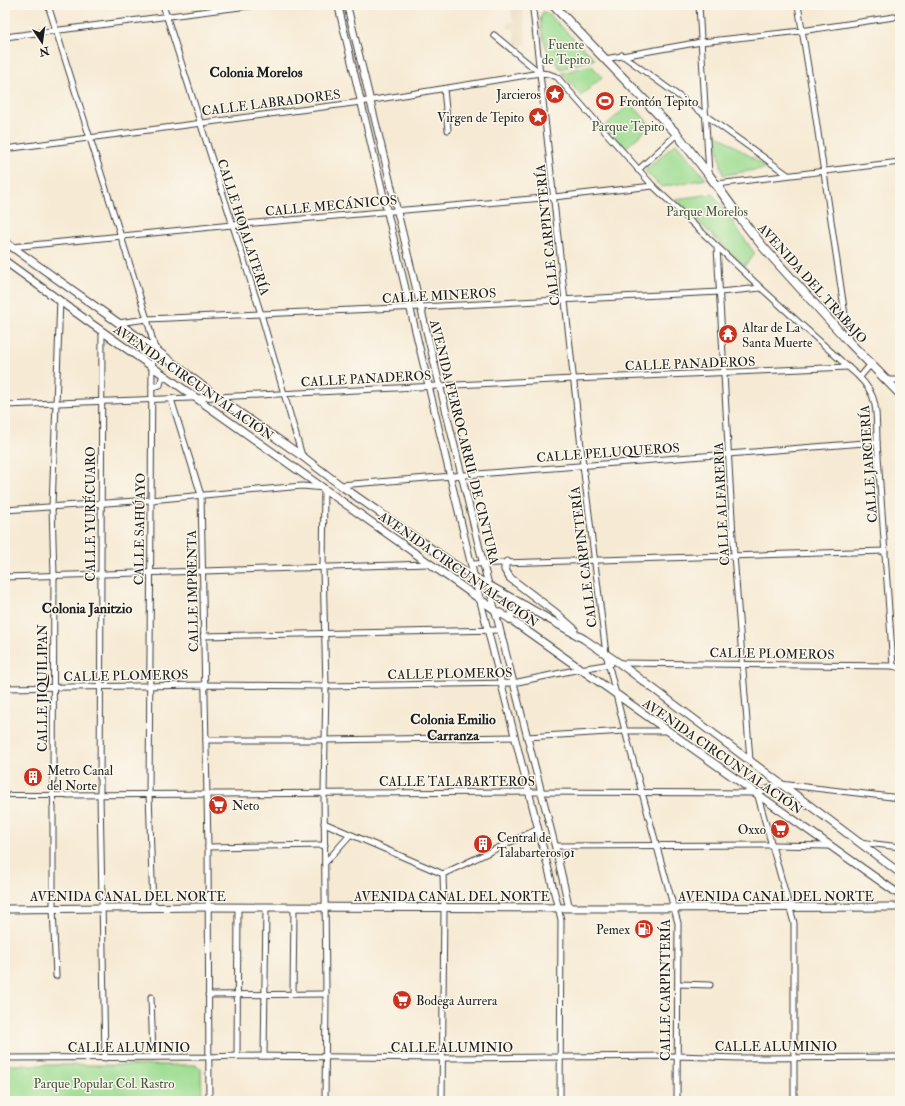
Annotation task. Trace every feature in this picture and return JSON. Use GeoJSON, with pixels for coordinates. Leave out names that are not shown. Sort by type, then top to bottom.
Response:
{"type":"FeatureCollection","features":[{"type":"Feature","properties":{"kind":"main road","name":"AVENIDA DEL TRABAJO"},"geometry":{"type":"LineString","coordinates":[[553,5],[677,134],[764,248],[849,342],[888,380],[900,394]]}},
{"type":"Feature","properties":{"kind":"main road","name":"AVENIDA CIRCUNVALACIÓN"},"geometry":{"type":"LineString","coordinates":[[5,242],[155,349],[217,397],[446,559],[489,586],[584,639],[619,663],[900,873]]}},
{"type":"Feature","properties":{"kind":"main road","name":"AVENIDA CIRCUNVALACIÓN"},"geometry":{"type":"LineString","coordinates":[[5,261],[430,564],[900,895]]}},
{"type":"Feature","properties":{"kind":"main road"},"geometry":{"type":"LineString","coordinates":[[507,562],[505,564],[505,570],[510,578],[556,613],[584,639]]}},
{"type":"Feature","properties":{"kind":"main road"},"geometry":{"type":"LineString","coordinates":[[510,619],[512,613],[516,609],[526,606]]}},
{"type":"Feature","properties":{"kind":"main road","name":"AVENIDA CANAL DEL NORTE"},"geometry":{"type":"LineString","coordinates":[[5,909],[208,907],[900,907]]}},
{"type":"Feature","properties":{"kind":"street"},"geometry":{"type":"LineString","coordinates":[[48,5],[147,319],[155,349],[152,367]]}},
{"type":"Feature","properties":{"kind":"street","name":"CALLE HOJALATERÍA"},"geometry":{"type":"LineString","coordinates":[[163,5],[261,314],[302,456]]}},
{"type":"Feature","properties":{"kind":"street"},"geometry":{"type":"LineString","coordinates":[[5,37],[256,5]]}},
{"type":"Feature","properties":{"kind":"street","name":"AVENIDA FERROCARRIL DE CINTURA"},"geometry":{"type":"LineString","coordinates":[[338,5],[471,564],[476,578],[558,907]]}},
{"type":"Feature","properties":{"kind":"street","name":"AVENIDA FERROCARRIL DE CINTURA"},"geometry":{"type":"LineString","coordinates":[[347,5],[483,563],[555,846],[569,907]]}},
{"type":"Feature","properties":{"kind":"street","name":"CALLE CARPINTERÍA"},"geometry":{"type":"LineString","coordinates":[[537,5],[533,10],[583,465],[606,654],[625,731],[678,922],[677,1101]]}},
{"type":"Feature","properties":{"kind":"street"},"geometry":{"type":"LineString","coordinates":[[699,5],[709,175]]}},
{"type":"Feature","properties":{"kind":"street"},"geometry":{"type":"LineString","coordinates":[[798,5],[849,342]]}},
{"type":"Feature","properties":{"kind":"street"},"geometry":{"type":"LineString","coordinates":[[604,59],[701,42],[894,17]]}},
{"type":"Feature","properties":{"kind":"street","name":"CALLE JARCIERÍA"},"geometry":{"type":"LineString","coordinates":[[494,35],[540,73],[549,74],[557,78],[653,186],[761,288],[860,377],[870,389],[876,403],[877,442],[893,666]]}},
{"type":"Feature","properties":{"kind":"street"},"geometry":{"type":"LineString","coordinates":[[622,55],[788,175]]}},
{"type":"Feature","properties":{"kind":"street","name":"CALLE LABRADORES"},"geometry":{"type":"LineString","coordinates":[[5,149],[199,122],[361,102],[540,73]]}},
{"type":"Feature","properties":{"kind":"street"},"geometry":{"type":"LineString","coordinates":[[444,89],[448,130]]}},
{"type":"Feature","properties":{"kind":"street"},"geometry":{"type":"LineString","coordinates":[[638,170],[677,134]]}},
{"type":"Feature","properties":{"kind":"street"},"geometry":{"type":"LineString","coordinates":[[716,184],[900,162]]}},
{"type":"Feature","properties":{"kind":"street","name":"CALLE MECÁNICOS"},"geometry":{"type":"LineString","coordinates":[[12,247],[232,225],[388,212],[425,207],[554,197],[653,186]]}},
{"type":"Feature","properties":{"kind":"street","name":"CALLE ALFARERIA"},"geometry":{"type":"LineString","coordinates":[[717,247],[734,555],[750,760]]}},
{"type":"Feature","properties":{"kind":"street"},"geometry":{"type":"LineString","coordinates":[[402,275],[412,273]]}},
{"type":"Feature","properties":{"kind":"street","name":"CALLE MINEROS"},"geometry":{"type":"LineString","coordinates":[[118,323],[147,319],[720,292],[761,288]]}},
{"type":"Feature","properties":{"kind":"street","name":"CALLE JIQUILIPAN"},"geometry":{"type":"LineString","coordinates":[[56,976],[53,908],[54,576],[52,506],[60,300]]}},
{"type":"Feature","properties":{"kind":"street","name":"CALLE YURÉCUARO"},"geometry":{"type":"LineString","coordinates":[[102,331],[100,794],[105,1058]]}},
{"type":"Feature","properties":{"kind":"street"},"geometry":{"type":"LineString","coordinates":[[860,377],[871,364]]}},
{"type":"Feature","properties":{"kind":"street","name":"CALLE SAHÚAYO"},"geometry":{"type":"LineString","coordinates":[[152,367],[149,794],[153,908]]}},
{"type":"Feature","properties":{"kind":"street","name":"CALLE PANADEROS"},"geometry":{"type":"LineString","coordinates":[[5,405],[217,397],[284,392],[848,367]]}},
{"type":"Feature","properties":{"kind":"street"},"geometry":{"type":"LineString","coordinates":[[152,387],[160,385],[163,374]]}},
{"type":"Feature","properties":{"kind":"street"},"geometry":{"type":"LineString","coordinates":[[888,380],[900,380]]}},
{"type":"Feature","properties":{"kind":"street","name":"CALLE IMPRENTA"},"geometry":{"type":"LineString","coordinates":[[171,399],[201,495],[208,846],[209,1101]]}},
{"type":"Feature","properties":{"kind":"street"},"geometry":{"type":"LineString","coordinates":[[440,434],[451,432]]}},
{"type":"Feature","properties":{"kind":"street","name":"CALLE PELUQUEROS"},"geometry":{"type":"LineString","coordinates":[[340,485],[877,442]]}},
{"type":"Feature","properties":{"kind":"street"},"geometry":{"type":"LineString","coordinates":[[5,510],[101,504],[302,486],[324,488],[323,567],[326,686],[324,740],[326,994],[325,1101]]}},
{"type":"Feature","properties":{"kind":"street"},"geometry":{"type":"LineString","coordinates":[[471,564],[885,551]]}},
{"type":"Feature","properties":{"kind":"street"},"geometry":{"type":"LineString","coordinates":[[5,577],[430,564]]}},
{"type":"Feature","properties":{"kind":"street"},"geometry":{"type":"LineString","coordinates":[[204,636],[500,630]]}},
{"type":"Feature","properties":{"kind":"street","name":"CALLE PLOMEROS"},"geometry":{"type":"LineString","coordinates":[[5,688],[205,685],[326,686],[502,684],[619,663],[893,666]]}},
{"type":"Feature","properties":{"kind":"street"},"geometry":{"type":"LineString","coordinates":[[893,666],[900,668]]}},
{"type":"Feature","properties":{"kind":"street"},"geometry":{"type":"LineString","coordinates":[[527,737],[625,731],[667,731]]}},
{"type":"Feature","properties":{"kind":"street"},"geometry":{"type":"LineString","coordinates":[[206,740],[515,737]]}},
{"type":"Feature","properties":{"kind":"street","name":"CALLE TALABARTEROS"},"geometry":{"type":"LineString","coordinates":[[10,795],[529,792],[757,793],[780,784],[900,798]]}},
{"type":"Feature","properties":{"kind":"street"},"geometry":{"type":"LineString","coordinates":[[757,793],[794,923],[794,1101]]}},
{"type":"Feature","properties":{"kind":"street"},"geometry":{"type":"LineString","coordinates":[[324,823],[443,874],[538,829]]}},
{"type":"Feature","properties":{"kind":"street"},"geometry":{"type":"LineString","coordinates":[[325,863],[350,835]]}},
{"type":"Feature","properties":{"kind":"street"},"geometry":{"type":"LineString","coordinates":[[858,842],[900,847]]}},
{"type":"Feature","properties":{"kind":"street"},"geometry":{"type":"LineString","coordinates":[[208,846],[325,845]]}},
{"type":"Feature","properties":{"kind":"street"},"geometry":{"type":"LineString","coordinates":[[555,846],[829,846]]}},
{"type":"Feature","properties":{"kind":"street"},"geometry":{"type":"LineString","coordinates":[[442,1101],[443,874]]}},
{"type":"Feature","properties":{"kind":"street"},"geometry":{"type":"LineString","coordinates":[[558,907],[560,920],[560,1101]]}},
{"type":"Feature","properties":{"kind":"street"},"geometry":{"type":"LineString","coordinates":[[237,1056],[238,908]]}},
{"type":"Feature","properties":{"kind":"street"},"geometry":{"type":"LineString","coordinates":[[264,1056],[266,908]]}},
{"type":"Feature","properties":{"kind":"street"},"geometry":{"type":"LineString","coordinates":[[293,994],[294,908]]}},
{"type":"Feature","properties":{"kind":"street"},"geometry":{"type":"LineString","coordinates":[[678,984],[710,985]]}},
{"type":"Feature","properties":{"kind":"street"},"geometry":{"type":"LineString","coordinates":[[208,995],[326,994]]}},
{"type":"Feature","properties":{"kind":"street"},"geometry":{"type":"LineString","coordinates":[[151,997],[152,1057]]}},
{"type":"Feature","properties":{"kind":"street","name":"CALLE ALUMINIO"},"geometry":{"type":"LineString","coordinates":[[5,1058],[237,1056],[443,1058],[677,1056],[739,1058],[900,1057]]}},
{"type":"Feature","properties":{"kind":"shaded area"},"geometry":{"type":"Polygon","coordinates":[[[510,5],[522,5],[527,44],[516,46],[514,28],[508,29],[507,23],[513,22],[510,5]]]}},
{"type":"Feature","properties":{"kind":"green space","name":"Fuente de Tepito"},"geometry":{"type":"Polygon","coordinates":[[[543,12],[547,13],[595,59],[561,69],[550,56],[545,45],[540,20],[543,12]]]}},
{"type":"Feature","properties":{"kind":"green space"},"geometry":{"type":"Polygon","coordinates":[[[591,65],[602,77],[581,96],[562,73],[591,65]]]}},
{"type":"Feature","properties":{"kind":"green space","name":"Parque Tepito"},"geometry":{"type":"Polygon","coordinates":[[[631,103],[651,126],[624,149],[604,127],[631,103]]]}},
{"type":"Feature","properties":{"kind":"green space"},"geometry":{"type":"Polygon","coordinates":[[[715,133],[768,168],[723,175],[715,133]]]}},
{"type":"Feature","properties":{"kind":"green space","name":"Parque Morelos"},"geometry":{"type":"Polygon","coordinates":[[[676,143],[706,179],[661,187],[645,171],[676,143]]]}},
{"type":"Feature","properties":{"kind":"green space","name":"Parque Morelos"},"geometry":{"type":"Polygon","coordinates":[[[713,194],[755,254],[744,266],[675,199],[713,194]]]}},
{"type":"Feature","properties":{"kind":"green space","name":"Parque Popular Col. Rastro"},"geometry":{"type":"Polygon","coordinates":[[[10,1065],[197,1065],[201,1069],[202,1101],[5,1101],[5,1069],[10,1065]]]}},
{"type":"Feature","properties":{"kind":"place","name":"Jarcieros"},"geometry":{"type":"Point","coordinates":[555,94]}},
{"type":"Feature","properties":{"kind":"place","name":"Frontón Tepito"},"geometry":{"type":"Point","coordinates":[605,101]}},
{"type":"Feature","properties":{"kind":"place","name":"Virgen de Tepito"},"geometry":{"type":"Point","coordinates":[538,117]}},
{"type":"Feature","properties":{"kind":"place","name":"Altar de La Santa Muerte"},"geometry":{"type":"Point","coordinates":[728,334]}},
{"type":"Feature","properties":{"kind":"place","name":"Metro Canal del Norte"},"geometry":{"type":"Point","coordinates":[33,777]}},
{"type":"Feature","properties":{"kind":"place","name":"Neto"},"geometry":{"type":"Point","coordinates":[218,805]}},
{"type":"Feature","properties":{"kind":"place","name":"Oxxo"},"geometry":{"type":"Point","coordinates":[780,829]}},
{"type":"Feature","properties":{"kind":"place","name":"Central de Talabarteros 91"},"geometry":{"type":"Point","coordinates":[483,844]}},
{"type":"Feature","properties":{"kind":"place","name":"Pemex"},"geometry":{"type":"Point","coordinates":[644,929]}},
{"type":"Feature","properties":{"kind":"place","name":"Bodega Aurrera"},"geometry":{"type":"Point","coordinates":[402,1000]}},
{"type":"Feature","properties":{"kind":"district","name":"Colonia Morelos"},"geometry":{"type":"Point","coordinates":[256,72]}},
{"type":"Feature","properties":{"kind":"district","name":"Colonia Janitzio"},"geometry":{"type":"Point","coordinates":[87,608]}},
{"type":"Feature","properties":{"kind":"district","name":"Colonia Emilio Carranza"},"geometry":{"type":"Point","coordinates":[453,728]}}]}
